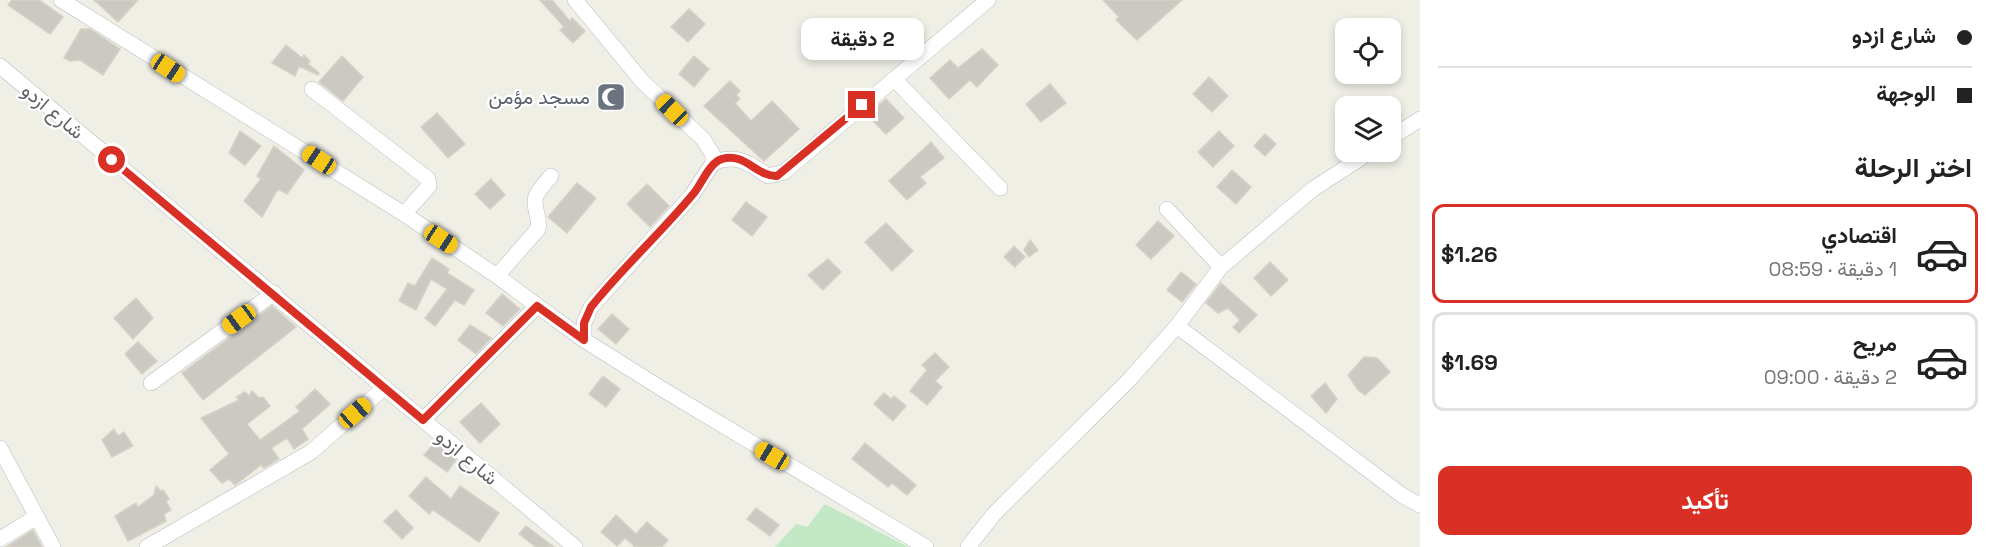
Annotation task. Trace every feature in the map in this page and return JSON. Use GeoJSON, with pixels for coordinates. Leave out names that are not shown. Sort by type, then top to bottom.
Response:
{"type":"FeatureCollection","features":[{"type":"Feature","properties":{"kind":"street"},"geometry":{"type":"LineString","coordinates":[[61,0],[404,214],[497,276],[584,340],[734,433],[926,547]]}},
{"type":"Feature","properties":{"kind":"street"},"geometry":{"type":"LineString","coordinates":[[575,0],[642,81],[703,139],[712,155],[713,163]]}},
{"type":"Feature","properties":{"kind":"street"},"geometry":{"type":"LineString","coordinates":[[584,340],[584,323],[591,307],[693,195],[713,163],[723,158],[744,160],[768,176],[777,176],[988,0]]}},
{"type":"Feature","properties":{"kind":"street","name":"شارع ازدو"},"geometry":{"type":"LineString","coordinates":[[0,66],[575,547]]}},
{"type":"Feature","properties":{"kind":"street"},"geometry":{"type":"LineString","coordinates":[[894,79],[1000,189]]}},
{"type":"Feature","properties":{"kind":"street"},"geometry":{"type":"LineString","coordinates":[[312,89],[428,179],[429,186],[423,195],[404,214]]}},
{"type":"Feature","properties":{"kind":"street"},"geometry":{"type":"LineString","coordinates":[[1401,131],[1420,119]]}},
{"type":"Feature","properties":{"kind":"street"},"geometry":{"type":"LineString","coordinates":[[968,547],[994,514],[1129,381],[1177,326],[1221,267],[1313,189],[1355,162]]}},
{"type":"Feature","properties":{"kind":"street"},"geometry":{"type":"LineString","coordinates":[[497,276],[538,229],[540,223],[534,203],[536,194],[551,176]]}},
{"type":"Feature","properties":{"kind":"street"},"geometry":{"type":"LineString","coordinates":[[1167,209],[1221,267]]}},
{"type":"Feature","properties":{"kind":"street"},"geometry":{"type":"LineString","coordinates":[[151,383],[274,293]]}},
{"type":"Feature","properties":{"kind":"street"},"geometry":{"type":"LineString","coordinates":[[423,420],[537,306]]}},
{"type":"Feature","properties":{"kind":"street"},"geometry":{"type":"LineString","coordinates":[[1177,326],[1420,506]]}},
{"type":"Feature","properties":{"kind":"street"},"geometry":{"type":"LineString","coordinates":[[147,547],[311,452],[384,388]]}},
{"type":"Feature","properties":{"kind":"street"},"geometry":{"type":"LineString","coordinates":[[0,448],[53,547]]}},
{"type":"Feature","properties":{"kind":"street"},"geometry":{"type":"LineString","coordinates":[[0,539],[36,517]]}},
{"type":"Feature","properties":{"kind":"green space"},"geometry":{"type":"Polygon","coordinates":[[[825,504],[908,547],[775,547],[796,524],[807,527],[825,504]]]}},
{"type":"Feature","properties":{"kind":"building"},"geometry":{"type":"Polygon","coordinates":[[[12,0],[39,0],[63,17],[50,34],[8,5],[12,0]]]}},
{"type":"Feature","properties":{"kind":"building"},"geometry":{"type":"Polygon","coordinates":[[[94,0],[138,0],[118,22],[94,0]]]}},
{"type":"Feature","properties":{"kind":"building"},"geometry":{"type":"Polygon","coordinates":[[[540,0],[552,0],[570,21],[572,18],[585,31],[573,43],[560,30],[564,27],[540,0]]]}},
{"type":"Feature","properties":{"kind":"building"},"geometry":{"type":"Polygon","coordinates":[[[1103,0],[1182,0],[1137,40],[1116,20],[1119,17],[1103,0]]]}},
{"type":"Feature","properties":{"kind":"building"},"geometry":{"type":"Polygon","coordinates":[[[689,9],[705,24],[688,42],[671,27],[689,9]]]}},
{"type":"Feature","properties":{"kind":"building"},"geometry":{"type":"Polygon","coordinates":[[[81,29],[90,29],[120,49],[103,75],[80,60],[70,61],[64,58],[81,29]]]}},
{"type":"Feature","properties":{"kind":"building"},"geometry":{"type":"Polygon","coordinates":[[[286,45],[302,58],[304,55],[310,61],[308,64],[319,73],[318,75],[299,66],[295,76],[272,63],[286,45]]]}},
{"type":"Feature","properties":{"kind":"building"},"geometry":{"type":"Polygon","coordinates":[[[982,49],[998,65],[977,87],[970,80],[949,99],[930,78],[950,60],[958,68],[982,49]]]}},
{"type":"Feature","properties":{"kind":"building"},"geometry":{"type":"Polygon","coordinates":[[[342,56],[363,77],[343,101],[319,82],[342,56]]]}},
{"type":"Feature","properties":{"kind":"building"},"geometry":{"type":"Polygon","coordinates":[[[694,56],[709,69],[694,87],[679,74],[694,56]]]}},
{"type":"Feature","properties":{"kind":"building"},"geometry":{"type":"Polygon","coordinates":[[[1209,77],[1228,96],[1212,112],[1193,94],[1209,77]]]}},
{"type":"Feature","properties":{"kind":"building"},"geometry":{"type":"Polygon","coordinates":[[[730,81],[740,91],[736,95],[740,99],[735,103],[751,121],[772,101],[799,129],[764,161],[704,106],[730,81]]]}},
{"type":"Feature","properties":{"kind":"building"},"geometry":{"type":"Polygon","coordinates":[[[1050,84],[1066,103],[1041,122],[1026,104],[1050,84]]]}},
{"type":"Feature","properties":{"kind":"building"},"geometry":{"type":"Polygon","coordinates":[[[886,99],[904,118],[886,134],[867,115],[886,99]]]}},
{"type":"Feature","properties":{"kind":"building"},"geometry":{"type":"Polygon","coordinates":[[[437,113],[465,144],[448,158],[421,127],[437,113]]]}},
{"type":"Feature","properties":{"kind":"building"},"geometry":{"type":"Polygon","coordinates":[[[240,131],[261,146],[245,165],[229,153],[240,131]]]}},
{"type":"Feature","properties":{"kind":"building"},"geometry":{"type":"Polygon","coordinates":[[[1219,131],[1234,146],[1213,167],[1198,152],[1219,131]]]}},
{"type":"Feature","properties":{"kind":"building"},"geometry":{"type":"Polygon","coordinates":[[[1265,134],[1276,144],[1265,156],[1254,146],[1265,134]]]}},
{"type":"Feature","properties":{"kind":"building"},"geometry":{"type":"Polygon","coordinates":[[[931,142],[944,158],[920,177],[926,183],[907,200],[889,181],[931,142]]]}},
{"type":"Feature","properties":{"kind":"building"},"geometry":{"type":"Polygon","coordinates":[[[274,146],[304,170],[287,194],[278,189],[262,217],[244,201],[261,179],[257,176],[274,146]]]}},
{"type":"Feature","properties":{"kind":"building"},"geometry":{"type":"Polygon","coordinates":[[[1232,170],[1251,187],[1236,204],[1217,187],[1232,170]]]}},
{"type":"Feature","properties":{"kind":"building"},"geometry":{"type":"Polygon","coordinates":[[[491,179],[505,195],[490,209],[475,194],[491,179]]]}},
{"type":"Feature","properties":{"kind":"building"},"geometry":{"type":"Polygon","coordinates":[[[577,183],[596,198],[567,233],[548,217],[577,183]]]}},
{"type":"Feature","properties":{"kind":"building"},"geometry":{"type":"Polygon","coordinates":[[[647,184],[669,206],[650,227],[627,204],[647,184]]]}},
{"type":"Feature","properties":{"kind":"building"},"geometry":{"type":"Polygon","coordinates":[[[746,202],[767,217],[752,236],[732,220],[746,202]]]}},
{"type":"Feature","properties":{"kind":"building"},"geometry":{"type":"Polygon","coordinates":[[[1158,221],[1174,236],[1151,259],[1136,245],[1158,221]]]}},
{"type":"Feature","properties":{"kind":"building"},"geometry":{"type":"Polygon","coordinates":[[[886,223],[913,251],[892,271],[865,242],[886,223]]]}},
{"type":"Feature","properties":{"kind":"building"},"geometry":{"type":"Polygon","coordinates":[[[1030,240],[1038,250],[1029,257],[1024,250],[1030,240]]]}},
{"type":"Feature","properties":{"kind":"building"},"geometry":{"type":"Polygon","coordinates":[[[1014,246],[1025,257],[1015,267],[1004,257],[1014,246]]]}},
{"type":"Feature","properties":{"kind":"building"},"geometry":{"type":"Polygon","coordinates":[[[432,258],[449,269],[447,273],[474,290],[464,305],[455,300],[435,326],[425,318],[447,289],[431,279],[416,310],[399,301],[408,283],[415,286],[432,258]]]}},
{"type":"Feature","properties":{"kind":"building"},"geometry":{"type":"Polygon","coordinates":[[[828,259],[841,272],[823,290],[808,275],[828,259]]]}},
{"type":"Feature","properties":{"kind":"building"},"geometry":{"type":"Polygon","coordinates":[[[1270,262],[1288,280],[1271,296],[1254,278],[1270,262]]]}},
{"type":"Feature","properties":{"kind":"building"},"geometry":{"type":"Polygon","coordinates":[[[1181,272],[1196,284],[1182,302],[1167,290],[1181,272]]]}},
{"type":"Feature","properties":{"kind":"building"},"geometry":{"type":"Polygon","coordinates":[[[1221,283],[1257,315],[1239,333],[1233,327],[1240,320],[1228,308],[1218,313],[1206,303],[1221,283]]]}},
{"type":"Feature","properties":{"kind":"building"},"geometry":{"type":"Polygon","coordinates":[[[502,294],[520,309],[503,326],[486,313],[502,294]]]}},
{"type":"Feature","properties":{"kind":"building"},"geometry":{"type":"Polygon","coordinates":[[[136,298],[153,318],[133,339],[114,318],[136,298]]]}},
{"type":"Feature","properties":{"kind":"building"},"geometry":{"type":"Polygon","coordinates":[[[272,306],[296,327],[203,400],[182,373],[272,306]]]}},
{"type":"Feature","properties":{"kind":"building"},"geometry":{"type":"Polygon","coordinates":[[[612,314],[629,329],[616,344],[598,329],[612,314]]]}},
{"type":"Feature","properties":{"kind":"building"},"geometry":{"type":"Polygon","coordinates":[[[470,325],[491,338],[476,354],[458,340],[470,325]]]}},
{"type":"Feature","properties":{"kind":"building"},"geometry":{"type":"Polygon","coordinates":[[[138,342],[157,361],[142,374],[125,354],[138,342]]]}},
{"type":"Feature","properties":{"kind":"building"},"geometry":{"type":"Polygon","coordinates":[[[935,353],[949,367],[935,381],[942,387],[927,405],[910,391],[927,370],[922,365],[935,353]]]}},
{"type":"Feature","properties":{"kind":"building"},"geometry":{"type":"Polygon","coordinates":[[[1364,357],[1377,358],[1390,372],[1365,395],[1358,390],[1348,375],[1364,357]]]}},
{"type":"Feature","properties":{"kind":"building"},"geometry":{"type":"Polygon","coordinates":[[[603,376],[620,389],[606,407],[589,394],[603,376]]]}},
{"type":"Feature","properties":{"kind":"building"},"geometry":{"type":"Polygon","coordinates":[[[1325,383],[1337,399],[1326,413],[1311,396],[1325,383]]]}},
{"type":"Feature","properties":{"kind":"building"},"geometry":{"type":"Polygon","coordinates":[[[315,389],[330,404],[302,429],[308,439],[294,449],[287,438],[271,448],[279,459],[264,468],[261,465],[235,485],[229,479],[222,483],[210,470],[229,454],[201,418],[239,400],[236,397],[245,392],[249,396],[252,391],[259,398],[263,397],[270,406],[247,424],[260,440],[300,411],[296,407],[315,389]]]}},
{"type":"Feature","properties":{"kind":"building"},"geometry":{"type":"Polygon","coordinates":[[[884,393],[891,399],[894,396],[906,406],[893,421],[874,404],[884,393]]]}},
{"type":"Feature","properties":{"kind":"building"},"geometry":{"type":"Polygon","coordinates":[[[481,403],[500,424],[480,443],[460,422],[481,403]]]}},
{"type":"Feature","properties":{"kind":"building"},"geometry":{"type":"Polygon","coordinates":[[[114,429],[118,436],[124,432],[133,446],[112,457],[102,440],[114,429]]]}},
{"type":"Feature","properties":{"kind":"building"},"geometry":{"type":"Polygon","coordinates":[[[435,442],[456,460],[447,472],[424,455],[435,442]]]}},
{"type":"Feature","properties":{"kind":"building"},"geometry":{"type":"Polygon","coordinates":[[[865,443],[916,485],[907,495],[892,483],[888,487],[852,459],[865,443]]]}},
{"type":"Feature","properties":{"kind":"building"},"geometry":{"type":"Polygon","coordinates":[[[426,477],[451,499],[460,486],[499,513],[479,542],[433,510],[429,514],[409,496],[426,477]]]}},
{"type":"Feature","properties":{"kind":"building"},"geometry":{"type":"Polygon","coordinates":[[[156,486],[162,492],[163,490],[169,499],[166,502],[171,510],[164,514],[166,521],[128,541],[115,516],[136,503],[138,507],[154,495],[156,486]]]}},
{"type":"Feature","properties":{"kind":"building"},"geometry":{"type":"Polygon","coordinates":[[[756,508],[779,525],[770,536],[747,519],[756,508]]]}},
{"type":"Feature","properties":{"kind":"building"},"geometry":{"type":"Polygon","coordinates":[[[396,510],[413,528],[402,539],[384,521],[396,510]]]}},
{"type":"Feature","properties":{"kind":"building"},"geometry":{"type":"Polygon","coordinates":[[[616,515],[636,534],[647,522],[668,540],[662,547],[635,547],[625,538],[617,546],[601,532],[616,515]]]}},
{"type":"Feature","properties":{"kind":"building"},"geometry":{"type":"Polygon","coordinates":[[[526,526],[554,547],[536,547],[519,534],[526,526]]]}},
{"type":"Feature","properties":{"kind":"building"},"geometry":{"type":"Polygon","coordinates":[[[33,530],[42,547],[6,547],[33,530]]]}},
{"type":"Feature","properties":{"kind":"place","name":"مسجد مؤمن"},"geometry":{"type":"Point","coordinates":[611,97]}},
{"type":"Feature","properties":{"kind":"route"},"geometry":{"type":"LineString","coordinates":[[112,160],[274,293],[423,420],[537,306],[584,340],[584,323],[599,296],[693,195],[710,172],[713,163],[723,158],[744,160],[768,176],[777,176],[862,105]]}}]}
